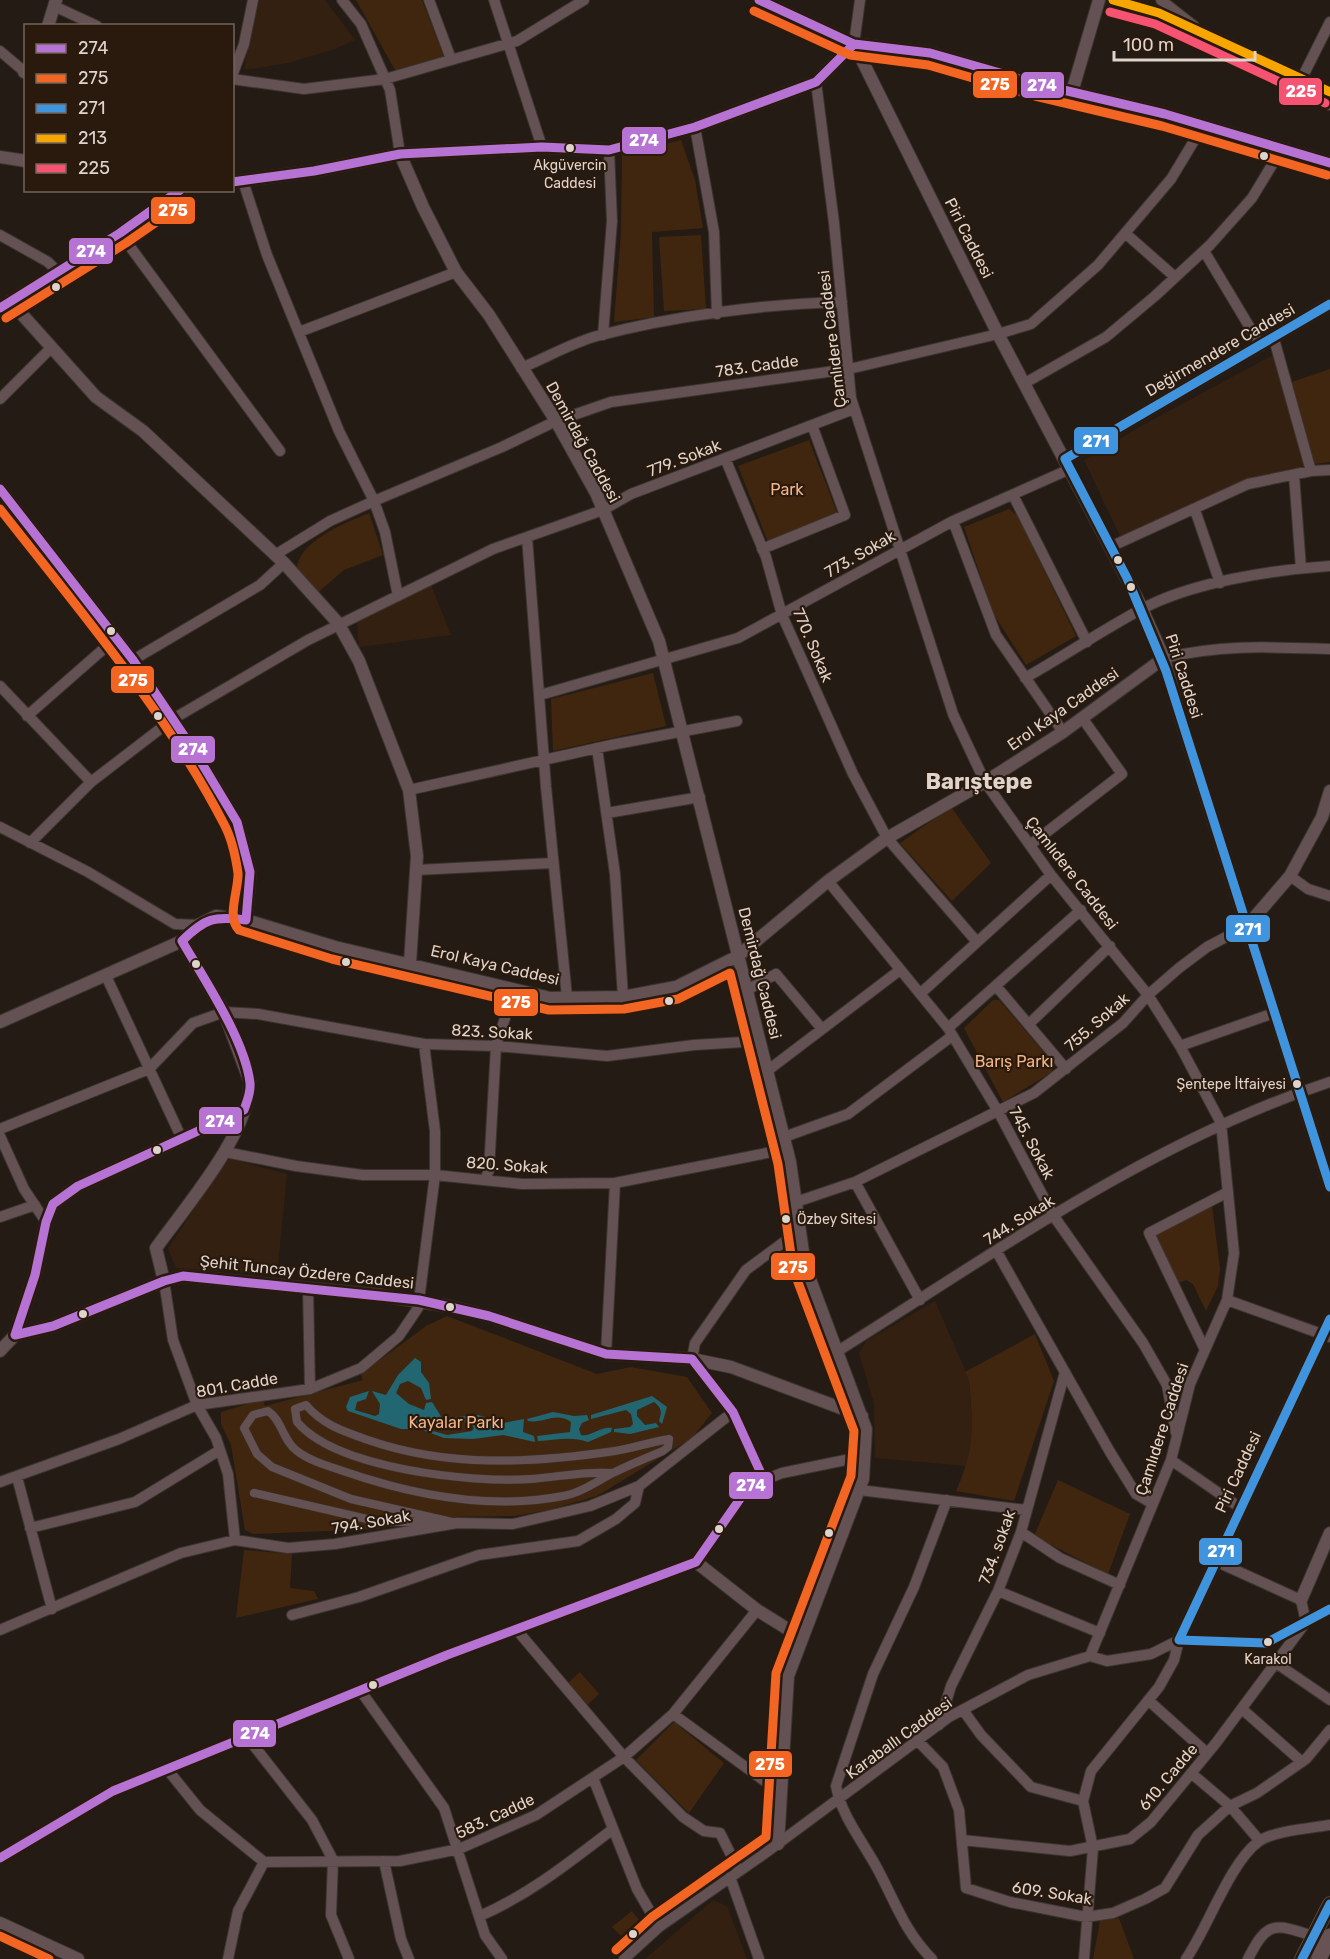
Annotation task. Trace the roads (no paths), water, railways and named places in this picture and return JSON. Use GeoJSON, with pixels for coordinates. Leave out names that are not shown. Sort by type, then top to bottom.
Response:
{"type":"FeatureCollection","features":[{"type":"Feature","properties":{"kind":"main road"},"geometry":{"type":"LineString","coordinates":[[1302,1959],[1330,1904]]}},
{"type":"Feature","properties":{"kind":"main road"},"geometry":{"type":"LineString","coordinates":[[1319,1959],[1330,1936]]}},
{"type":"Feature","properties":{"kind":"street"},"geometry":{"type":"LineString","coordinates":[[234,72],[244,44],[253,0]]}},
{"type":"Feature","properties":{"kind":"street"},"geometry":{"type":"LineString","coordinates":[[342,0],[360,24],[390,90],[400,154]]}},
{"type":"Feature","properties":{"kind":"street"},"geometry":{"type":"LineString","coordinates":[[429,0],[451,59]]}},
{"type":"Feature","properties":{"kind":"street"},"geometry":{"type":"LineString","coordinates":[[494,0],[542,147]]}},
{"type":"Feature","properties":{"kind":"street"},"geometry":{"type":"LineString","coordinates":[[234,78],[304,89],[385,79],[517,41],[584,0]]}},
{"type":"Feature","properties":{"kind":"street"},"geometry":{"type":"LineString","coordinates":[[398,596],[385,532],[374,501],[339,431],[238,182],[400,154],[542,147],[609,150],[695,128],[816,82],[854,44],[860,0]]}},
{"type":"Feature","properties":{"kind":"street"},"geometry":{"type":"LineString","coordinates":[[1072,92],[1099,0]]}},
{"type":"Feature","properties":{"kind":"street"},"geometry":{"type":"LineString","coordinates":[[1113,0],[1159,14],[1200,31],[1330,92]]}},
{"type":"Feature","properties":{"kind":"street"},"geometry":{"type":"LineString","coordinates":[[1161,0],[1200,31]]}},
{"type":"Feature","properties":{"kind":"street"},"geometry":{"type":"LineString","coordinates":[[764,2],[854,44],[930,53],[1203,126],[1330,163]]}},
{"type":"Feature","properties":{"kind":"street"},"geometry":{"type":"LineString","coordinates":[[49,24],[55,3],[94,24]]}},
{"type":"Feature","properties":{"kind":"street"},"geometry":{"type":"LineString","coordinates":[[1302,78],[1330,22]]}},
{"type":"Feature","properties":{"kind":"street","name":"Piri Caddesi"},"geometry":{"type":"LineString","coordinates":[[854,44],[998,334],[1110,547],[1164,658],[1246,926],[1330,1187]]}},
{"type":"Feature","properties":{"kind":"street"},"geometry":{"type":"LineString","coordinates":[[0,51],[24,70]]}},
{"type":"Feature","properties":{"kind":"street"},"geometry":{"type":"LineString","coordinates":[[1268,63],[1330,104]]}},
{"type":"Feature","properties":{"kind":"street","name":"Çamlıdere Caddesi"},"geometry":{"type":"LineString","coordinates":[[816,82],[854,409],[953,714],[985,782],[1051,875],[1148,995],[1180,1046],[1221,1123],[1234,1253],[1227,1300],[1190,1384],[1171,1460],[1090,1656]]}},
{"type":"Feature","properties":{"kind":"street","name":"783. Cadde"},"geometry":{"type":"LineString","coordinates":[[133,660],[260,585],[279,559],[330,521],[502,447],[556,421],[611,402],[849,369],[1031,324],[1098,265],[1171,179],[1203,126]]}},
{"type":"Feature","properties":{"kind":"street"},"geometry":{"type":"LineString","coordinates":[[695,128],[714,232],[717,314]]}},
{"type":"Feature","properties":{"kind":"street"},"geometry":{"type":"LineString","coordinates":[[603,335],[612,221],[609,150]]}},
{"type":"Feature","properties":{"kind":"street"},"geometry":{"type":"LineString","coordinates":[[1025,383],[1106,337],[1204,251],[1252,198],[1281,150]]}},
{"type":"Feature","properties":{"kind":"street","name":"Demirdağ Caddesi"},"geometry":{"type":"LineString","coordinates":[[400,154],[423,207],[456,272],[489,315],[556,421],[603,510],[656,634],[700,797],[785,1143],[805,1266],[867,1429],[863,1479],[788,1676],[778,1844]]}},
{"type":"Feature","properties":{"kind":"street"},"geometry":{"type":"LineString","coordinates":[[0,157],[24,161]]}},
{"type":"Feature","properties":{"kind":"street"},"geometry":{"type":"LineString","coordinates":[[178,192],[120,233],[5,304],[51,348],[96,397],[143,431],[279,559],[338,623],[359,661],[409,790],[416,870],[410,963]]}},
{"type":"Feature","properties":{"kind":"street"},"geometry":{"type":"LineString","coordinates":[[120,233],[280,451]]}},
{"type":"Feature","properties":{"kind":"street"},"geometry":{"type":"LineString","coordinates":[[1125,233],[1175,277]]}},
{"type":"Feature","properties":{"kind":"street"},"geometry":{"type":"LineString","coordinates":[[0,235],[48,262],[58,272]]}},
{"type":"Feature","properties":{"kind":"street"},"geometry":{"type":"LineString","coordinates":[[1204,251],[1261,346]]}},
{"type":"Feature","properties":{"kind":"street"},"geometry":{"type":"LineString","coordinates":[[299,332],[456,272]]}},
{"type":"Feature","properties":{"kind":"street"},"geometry":{"type":"LineString","coordinates":[[521,368],[603,335],[717,314],[788,304],[842,302]]}},
{"type":"Feature","properties":{"kind":"street","name":"Değirmendere Caddesi"},"geometry":{"type":"LineString","coordinates":[[1067,464],[1330,304]]}},
{"type":"Feature","properties":{"kind":"street"},"geometry":{"type":"LineString","coordinates":[[1274,339],[1311,471]]}},
{"type":"Feature","properties":{"kind":"street"},"geometry":{"type":"LineString","coordinates":[[0,399],[51,348]]}},
{"type":"Feature","properties":{"kind":"street","name":"779. Sokak"},"geometry":{"type":"LineString","coordinates":[[30,843],[91,782],[173,719],[338,623],[493,549],[603,510],[632,494],[854,409]]}},
{"type":"Feature","properties":{"kind":"street"},"geometry":{"type":"LineString","coordinates":[[762,549],[845,515],[812,425]]}},
{"type":"Feature","properties":{"kind":"street","name":"770. Sokak"},"geometry":{"type":"LineString","coordinates":[[725,458],[762,549],[779,596],[782,615],[853,774],[886,838],[977,942]]}},
{"type":"Feature","properties":{"kind":"street","name":"773. Sokak"},"geometry":{"type":"LineString","coordinates":[[540,695],[738,638],[899,549],[953,521],[1012,495],[1067,464]]}},
{"type":"Feature","properties":{"kind":"street"},"geometry":{"type":"LineString","coordinates":[[1110,547],[1248,484],[1311,471],[1330,470]]}},
{"type":"Feature","properties":{"kind":"street"},"geometry":{"type":"LineString","coordinates":[[1294,475],[1301,568]]}},
{"type":"Feature","properties":{"kind":"street"},"geometry":{"type":"LineString","coordinates":[[1,493],[133,660],[237,822],[250,872],[246,920]]}},
{"type":"Feature","properties":{"kind":"street"},"geometry":{"type":"LineString","coordinates":[[1012,495],[1087,642]]}},
{"type":"Feature","properties":{"kind":"street"},"geometry":{"type":"LineString","coordinates":[[1195,510],[1220,582]]}},
{"type":"Feature","properties":{"kind":"street"},"geometry":{"type":"LineString","coordinates":[[953,521],[996,635],[1063,732]]}},
{"type":"Feature","properties":{"kind":"street"},"geometry":{"type":"LineString","coordinates":[[527,537],[544,761],[567,998]]}},
{"type":"Feature","properties":{"kind":"street"},"geometry":{"type":"LineString","coordinates":[[1025,678],[1141,609],[1220,582],[1301,568],[1330,566]]}},
{"type":"Feature","properties":{"kind":"street"},"geometry":{"type":"LineString","coordinates":[[27,716],[116,638]]}},
{"type":"Feature","properties":{"kind":"street"},"geometry":{"type":"LineString","coordinates":[[1164,658],[1201,649],[1244,647],[1330,649]]}},
{"type":"Feature","properties":{"kind":"street","name":"Erol Kaya Caddesi"},"geometry":{"type":"LineString","coordinates":[[0,1022],[182,941],[198,925],[216,916],[246,920],[335,947],[550,998],[623,996],[676,987],[738,956],[828,881],[886,838],[985,782],[1063,732],[1164,658]]}},
{"type":"Feature","properties":{"kind":"street"},"geometry":{"type":"LineString","coordinates":[[0,686],[91,782]]}},
{"type":"Feature","properties":{"kind":"street"},"geometry":{"type":"LineString","coordinates":[[1030,845],[1122,774],[1083,719]]}},
{"type":"Feature","properties":{"kind":"street"},"geometry":{"type":"LineString","coordinates":[[409,790],[682,730],[737,721]]}},
{"type":"Feature","properties":{"kind":"street"},"geometry":{"type":"LineString","coordinates":[[597,748],[607,813],[623,996]]}},
{"type":"Feature","properties":{"kind":"street"},"geometry":{"type":"LineString","coordinates":[[1246,926],[1290,876],[1322,817],[1330,791]]}},
{"type":"Feature","properties":{"kind":"street"},"geometry":{"type":"LineString","coordinates":[[607,813],[700,797]]}},
{"type":"Feature","properties":{"kind":"street"},"geometry":{"type":"LineString","coordinates":[[1,831],[88,872],[175,924],[198,925]]}},
{"type":"Feature","properties":{"kind":"street"},"geometry":{"type":"LineString","coordinates":[[416,870],[553,863]]}},
{"type":"Feature","properties":{"kind":"street"},"geometry":{"type":"LineString","coordinates":[[921,993],[1051,875]]}},
{"type":"Feature","properties":{"kind":"street"},"geometry":{"type":"LineString","coordinates":[[1290,876],[1308,889],[1330,896]]}},
{"type":"Feature","properties":{"kind":"street","name":"745. Sokak"},"geometry":{"type":"LineString","coordinates":[[828,881],[921,993],[950,1032],[999,1113],[1053,1215],[1143,1343],[1167,1385],[1177,1436]]}},
{"type":"Feature","properties":{"kind":"street","name":"820. Sokak"},"geometry":{"type":"LineString","coordinates":[[225,1152],[296,1166],[363,1175],[435,1175],[522,1184],[615,1183],[785,1143],[848,1114],[950,1032],[996,986],[1081,910]]}},
{"type":"Feature","properties":{"kind":"street","name":"755. Sokak"},"geometry":{"type":"LineString","coordinates":[[796,1202],[855,1182],[999,1113],[1034,1093],[1123,1023],[1148,995],[1207,947],[1246,926]]}},
{"type":"Feature","properties":{"kind":"street"},"geometry":{"type":"LineString","coordinates":[[182,941],[224,1012],[250,1082],[250,1094],[225,1152],[156,1248],[164,1281],[173,1340],[197,1405],[220,1450],[228,1474],[235,1540]]}},
{"type":"Feature","properties":{"kind":"street"},"geometry":{"type":"LineString","coordinates":[[1029,1024],[1110,946]]}},
{"type":"Feature","properties":{"kind":"street"},"geometry":{"type":"LineString","coordinates":[[767,1071],[900,970]]}},
{"type":"Feature","properties":{"kind":"street"},"geometry":{"type":"LineString","coordinates":[[747,990],[776,974],[822,1029]]}},
{"type":"Feature","properties":{"kind":"street"},"geometry":{"type":"LineString","coordinates":[[106,976],[182,1139]]}},
{"type":"Feature","properties":{"kind":"street"},"geometry":{"type":"LineString","coordinates":[[996,986],[1066,1069]]}},
{"type":"Feature","properties":{"kind":"street"},"geometry":{"type":"LineString","coordinates":[[485,1180],[489,1170],[489,1135],[496,1046],[514,990]]}},
{"type":"Feature","properties":{"kind":"street"},"geometry":{"type":"LineString","coordinates":[[0,1129],[149,1069],[193,1023],[224,1012]]}},
{"type":"Feature","properties":{"kind":"street","name":"823. Sokak"},"geometry":{"type":"LineString","coordinates":[[224,1012],[258,1014],[424,1044],[496,1046],[607,1056],[694,1045],[760,1041]]}},
{"type":"Feature","properties":{"kind":"street"},"geometry":{"type":"LineString","coordinates":[[1180,1046],[1274,1013]]}},
{"type":"Feature","properties":{"kind":"street","name":"801. Cadde"},"geometry":{"type":"LineString","coordinates":[[0,1482],[119,1439],[197,1405],[310,1389],[361,1368],[399,1336],[416,1314],[435,1175],[435,1131],[424,1044]]}},
{"type":"Feature","properties":{"kind":"street","name":"744. Sokak"},"geometry":{"type":"LineString","coordinates":[[838,1351],[1097,1188],[1221,1123],[1330,1082]]}},
{"type":"Feature","properties":{"kind":"street"},"geometry":{"type":"LineString","coordinates":[[0,1350],[15,1335],[35,1275],[46,1222],[53,1204],[78,1186],[244,1110]]}},
{"type":"Feature","properties":{"kind":"street"},"geometry":{"type":"LineString","coordinates":[[0,1136],[24,1189],[46,1222]]}},
{"type":"Feature","properties":{"kind":"street"},"geometry":{"type":"LineString","coordinates":[[855,1182],[920,1300]]}},
{"type":"Feature","properties":{"kind":"street"},"geometry":{"type":"LineString","coordinates":[[606,1354],[615,1183]]}},
{"type":"Feature","properties":{"kind":"street"},"geometry":{"type":"LineString","coordinates":[[1205,1350],[1149,1233],[1228,1192]]}},
{"type":"Feature","properties":{"kind":"street"},"geometry":{"type":"LineString","coordinates":[[0,1217],[35,1205]]}},
{"type":"Feature","properties":{"kind":"street"},"geometry":{"type":"LineString","coordinates":[[764,1480],[733,1412],[692,1359],[695,1343],[746,1270],[800,1230]]}},
{"type":"Feature","properties":{"kind":"street"},"geometry":{"type":"LineString","coordinates":[[997,1251],[1086,1412],[1136,1494],[1153,1504]]}},
{"type":"Feature","properties":{"kind":"street","name":"Şehit Tuncay Özdere Caddesi"},"geometry":{"type":"LineString","coordinates":[[15,1335],[53,1326],[164,1281],[183,1276],[419,1300],[489,1316],[606,1354],[692,1359],[731,1367],[862,1416]]}},
{"type":"Feature","properties":{"kind":"street"},"geometry":{"type":"LineString","coordinates":[[308,1288],[310,1389]]}},
{"type":"Feature","properties":{"kind":"street"},"geometry":{"type":"LineString","coordinates":[[1227,1300],[1327,1335]]}},
{"type":"Feature","properties":{"kind":"street","name":"Piri Caddesi"},"geometry":{"type":"LineString","coordinates":[[1179,1640],[1239,1507],[1327,1335],[1330,1318]]}},
{"type":"Feature","properties":{"kind":"street","name":"734. sokak"},"geometry":{"type":"LineString","coordinates":[[939,1725],[951,1686],[998,1591],[1021,1532],[1065,1372]]}},
{"type":"Feature","properties":{"kind":"street"},"geometry":{"type":"LineString","coordinates":[[457,1522],[351,1499],[272,1467],[257,1454],[247,1439],[244,1428],[246,1423],[253,1414],[268,1411],[274,1415],[287,1441],[307,1457],[382,1484],[424,1494],[532,1500],[566,1496],[663,1451],[668,1447],[669,1439],[618,1451],[530,1461],[439,1457],[384,1446],[338,1430],[319,1420],[306,1405],[295,1409],[297,1422],[318,1440],[373,1462],[433,1476],[529,1479],[591,1472],[612,1473]]}},
{"type":"Feature","properties":{"kind":"street","name":"794. Sokak"},"geometry":{"type":"LineString","coordinates":[[0,1630],[181,1553],[235,1540],[288,1548],[335,1544],[457,1522],[513,1524],[590,1506],[639,1486],[733,1412]]}},
{"type":"Feature","properties":{"kind":"street"},"geometry":{"type":"LineString","coordinates":[[30,1528],[135,1502],[220,1450]]}},
{"type":"Feature","properties":{"kind":"street"},"geometry":{"type":"LineString","coordinates":[[0,1858],[113,1791],[360,1690],[696,1562],[749,1486],[782,1473],[865,1456]]}},
{"type":"Feature","properties":{"kind":"street"},"geometry":{"type":"LineString","coordinates":[[1171,1460],[1239,1507]]}},
{"type":"Feature","properties":{"kind":"street"},"geometry":{"type":"LineString","coordinates":[[17,1477],[51,1609]]}},
{"type":"Feature","properties":{"kind":"street"},"geometry":{"type":"LineString","coordinates":[[292,1616],[358,1597],[479,1554],[578,1541],[616,1519],[635,1503],[639,1486]]}},
{"type":"Feature","properties":{"kind":"street"},"geometry":{"type":"LineString","coordinates":[[859,1490],[1027,1510]]}},
{"type":"Feature","properties":{"kind":"street"},"geometry":{"type":"LineString","coordinates":[[254,1493],[380,1522],[457,1522]]}},
{"type":"Feature","properties":{"kind":"street"},"geometry":{"type":"LineString","coordinates":[[932,1959],[916,1943],[892,1903],[879,1870],[838,1800],[836,1786],[873,1674],[914,1587],[947,1500]]}},
{"type":"Feature","properties":{"kind":"street"},"geometry":{"type":"LineString","coordinates":[[1021,1532],[1060,1557],[1120,1585]]}},
{"type":"Feature","properties":{"kind":"street"},"geometry":{"type":"LineString","coordinates":[[1306,1622],[1301,1600],[1330,1533]]}},
{"type":"Feature","properties":{"kind":"street"},"geometry":{"type":"LineString","coordinates":[[1215,1561],[1301,1600]]}},
{"type":"Feature","properties":{"kind":"street"},"geometry":{"type":"LineString","coordinates":[[696,1562],[758,1611],[802,1638]]}},
{"type":"Feature","properties":{"kind":"street"},"geometry":{"type":"LineString","coordinates":[[998,1591],[1100,1633]]}},
{"type":"Feature","properties":{"kind":"street","name":"Karaballı Caddesi"},"geometry":{"type":"LineString","coordinates":[[624,1959],[659,1927],[778,1844],[939,1725],[1028,1675],[1090,1656],[1107,1661],[1151,1654],[1179,1640],[1266,1643],[1330,1609]]}},
{"type":"Feature","properties":{"kind":"street","name":"583. Cadde"},"geometry":{"type":"LineString","coordinates":[[264,1862],[400,1861],[459,1850],[536,1815],[624,1757],[673,1714],[758,1611]]}},
{"type":"Feature","properties":{"kind":"street","name":"610. Cadde"},"geometry":{"type":"LineString","coordinates":[[962,1840],[1070,1851],[1130,1839],[1151,1822],[1208,1753],[1306,1622]]}},
{"type":"Feature","properties":{"kind":"street"},"geometry":{"type":"LineString","coordinates":[[516,1629],[624,1757],[683,1817],[704,1831],[720,1833],[759,1959]]}},
{"type":"Feature","properties":{"kind":"street"},"geometry":{"type":"LineString","coordinates":[[1084,1959],[1093,1848],[1083,1801],[1091,1771],[1159,1687],[1174,1660],[1179,1640]]}},
{"type":"Feature","properties":{"kind":"street"},"geometry":{"type":"LineString","coordinates":[[1276,1663],[1330,1700]]}},
{"type":"Feature","properties":{"kind":"street"},"geometry":{"type":"LineString","coordinates":[[360,1690],[444,1808],[485,1935],[502,1959]]}},
{"type":"Feature","properties":{"kind":"street"},"geometry":{"type":"LineString","coordinates":[[1148,1700],[1208,1753]]}},
{"type":"Feature","properties":{"kind":"street"},"geometry":{"type":"LineString","coordinates":[[1242,1709],[1302,1761]]}},
{"type":"Feature","properties":{"kind":"street"},"geometry":{"type":"LineString","coordinates":[[963,1710],[981,1736],[1030,1786],[1067,1799],[1083,1801]]}},
{"type":"Feature","properties":{"kind":"street"},"geometry":{"type":"LineString","coordinates":[[673,1714],[781,1793]]}},
{"type":"Feature","properties":{"kind":"street","name":"609. Sokak"},"geometry":{"type":"LineString","coordinates":[[918,1741],[943,1767],[959,1810],[966,1888],[1010,1902],[1086,1917],[1113,1913],[1165,1888],[1198,1835],[1230,1806],[1257,1793],[1302,1761],[1330,1730]]}},
{"type":"Feature","properties":{"kind":"street"},"geometry":{"type":"LineString","coordinates":[[247,1737],[312,1820],[333,1860],[331,1915],[348,1959]]}},
{"type":"Feature","properties":{"kind":"street"},"geometry":{"type":"LineString","coordinates":[[167,1769],[200,1810],[264,1862],[238,1911],[228,1959]]}},
{"type":"Feature","properties":{"kind":"street"},"geometry":{"type":"LineString","coordinates":[[1191,1773],[1230,1806],[1259,1840]]}},
{"type":"Feature","properties":{"kind":"street"},"geometry":{"type":"LineString","coordinates":[[593,1778],[637,1889],[659,1927]]}},
{"type":"Feature","properties":{"kind":"street"},"geometry":{"type":"LineString","coordinates":[[1186,1959],[1201,1937],[1239,1864],[1259,1840],[1330,1825]]}},
{"type":"Feature","properties":{"kind":"street"},"geometry":{"type":"LineString","coordinates":[[480,1916],[512,1902],[548,1880],[613,1829]]}},
{"type":"Feature","properties":{"kind":"street"},"geometry":{"type":"LineString","coordinates":[[384,1861],[401,1939],[409,1959]]}},
{"type":"Feature","properties":{"kind":"street"},"geometry":{"type":"LineString","coordinates":[[0,1923],[78,1959]]}},
{"type":"Feature","properties":{"kind":"street"},"geometry":{"type":"LineString","coordinates":[[1248,1959],[1260,1936],[1267,1929],[1288,1928],[1314,1936]]}},
{"type":"Feature","properties":{"kind":"water"},"geometry":{"type":"Polygon","coordinates":[[[415,1358],[421,1362],[421,1372],[429,1383],[431,1399],[426,1400],[421,1388],[408,1381],[400,1384],[396,1393],[409,1404],[424,1410],[426,1403],[432,1402],[442,1418],[441,1422],[432,1421],[429,1425],[433,1431],[447,1435],[472,1431],[474,1428],[469,1421],[447,1426],[444,1423],[445,1418],[478,1415],[503,1423],[524,1419],[523,1432],[534,1436],[535,1442],[503,1435],[473,1439],[444,1438],[420,1429],[401,1429],[348,1411],[346,1407],[350,1397],[369,1391],[366,1399],[357,1402],[355,1410],[375,1416],[379,1414],[380,1404],[372,1391],[386,1395],[398,1375],[415,1358]]]}},
{"type":"Feature","properties":{"kind":"water"},"geometry":{"type":"Polygon","coordinates":[[[652,1396],[667,1407],[662,1424],[659,1421],[660,1408],[654,1402],[637,1410],[637,1416],[645,1425],[656,1423],[659,1427],[630,1434],[614,1432],[614,1429],[630,1427],[633,1424],[631,1414],[626,1410],[591,1419],[591,1415],[652,1396]]]}},
{"type":"Feature","properties":{"kind":"water"},"geometry":{"type":"Polygon","coordinates":[[[553,1412],[574,1416],[587,1415],[589,1420],[582,1423],[579,1429],[581,1435],[608,1428],[612,1428],[611,1432],[588,1442],[570,1439],[538,1441],[537,1436],[570,1432],[571,1422],[566,1419],[528,1421],[527,1419],[553,1412]]]}},
{"type":"Feature","properties":{"kind":"place","name":"Akgüvercin Caddesi"},"geometry":{"type":"Point","coordinates":[570,148]}},
{"type":"Feature","properties":{"kind":"place","name":"Şentepe İtfaiyesi"},"geometry":{"type":"Point","coordinates":[1297,1084]}},
{"type":"Feature","properties":{"kind":"place","name":"Özbey Sitesi"},"geometry":{"type":"Point","coordinates":[786,1219]}},
{"type":"Feature","properties":{"kind":"place","name":"Karakol"},"geometry":{"type":"Point","coordinates":[1268,1642]}},
{"type":"Feature","properties":{"kind":"district","name":"Barıştepe"},"geometry":{"type":"Point","coordinates":[979,781]}},
{"type":"Feature","properties":{"kind":"park label","name":"Park"},"geometry":{"type":"Point","coordinates":[787,489]}},
{"type":"Feature","properties":{"kind":"park label","name":"Barış Parkı"},"geometry":{"type":"Point","coordinates":[1014,1061]}},
{"type":"Feature","properties":{"kind":"park label","name":"Kayalar Parkı"},"geometry":{"type":"Point","coordinates":[456,1422]}}]}
